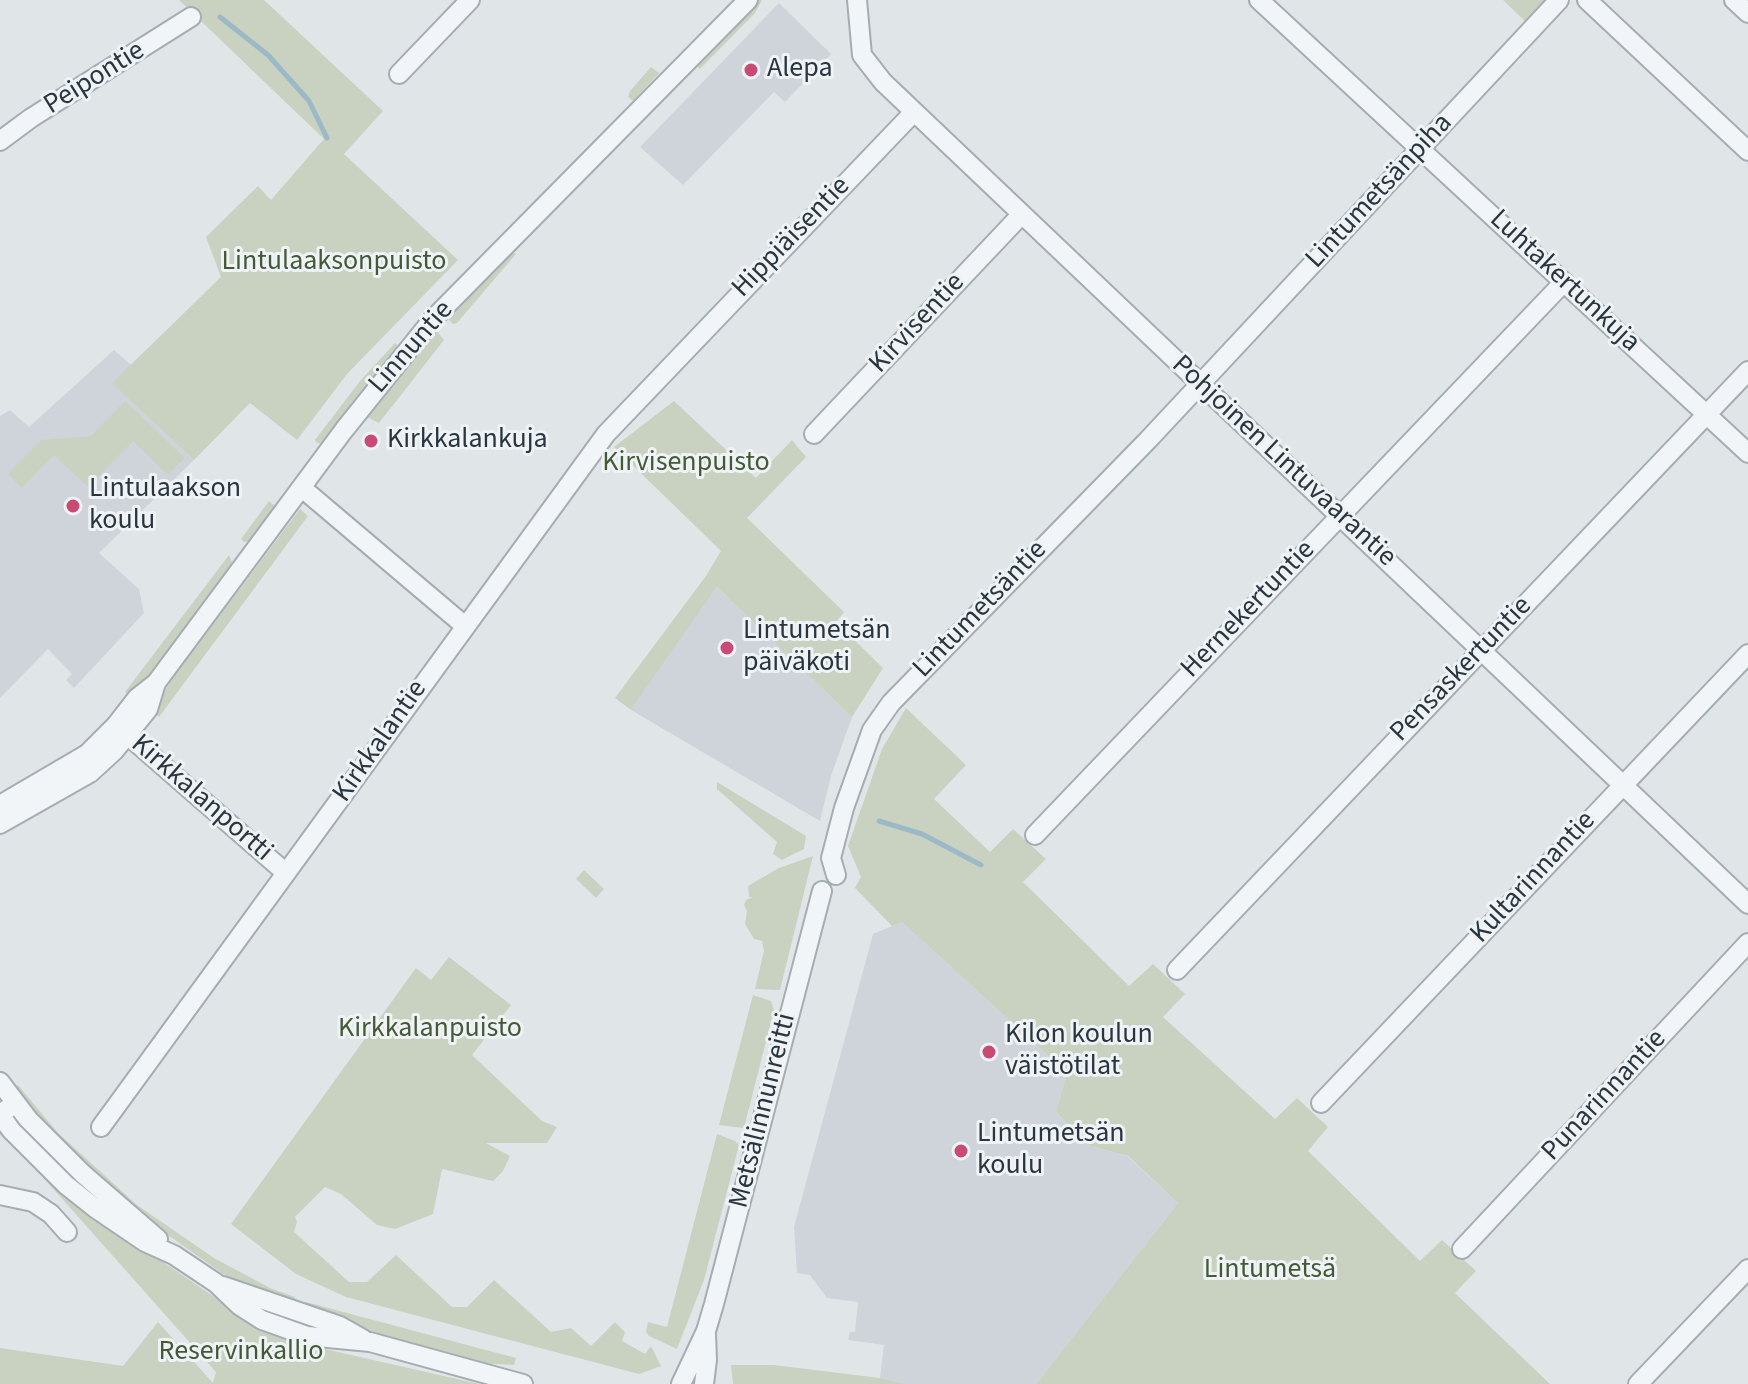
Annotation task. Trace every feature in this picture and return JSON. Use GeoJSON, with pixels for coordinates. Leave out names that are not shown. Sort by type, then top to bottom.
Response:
{"type":"FeatureCollection","features":[{"type":"Feature","properties":{"kind":"street"},"geometry":{"type":"LineString","coordinates":[[399,74],[470,0]]}},
{"type":"Feature","properties":{"kind":"street","name":"Pohjoinen Lintuvaarantie"},"geometry":{"type":"LineString","coordinates":[[857,0],[862,55],[872,71],[1748,904]]}},
{"type":"Feature","properties":{"kind":"street","name":"Luhtakertunkuja"},"geometry":{"type":"LineString","coordinates":[[1259,0],[1748,453]]}},
{"type":"Feature","properties":{"kind":"street","name":"Lintumetsänpiha"},"geometry":{"type":"LineString","coordinates":[[1199,383],[1559,0]]}},
{"type":"Feature","properties":{"kind":"street"},"geometry":{"type":"LineString","coordinates":[[1587,0],[1748,151]]}},
{"type":"Feature","properties":{"kind":"street","name":"Linnuntie"},"geometry":{"type":"LineString","coordinates":[[0,824],[90,773],[122,730],[137,698],[156,683],[389,371],[433,319],[740,3]]}},
{"type":"Feature","properties":{"kind":"street","name":"Peipontie"},"geometry":{"type":"LineString","coordinates":[[0,141],[31,118],[191,17]]}},
{"type":"Feature","properties":{"kind":"street","name":"Hippiäisentie"},"geometry":{"type":"LineString","coordinates":[[671,364],[914,112]]}},
{"type":"Feature","properties":{"kind":"street","name":"Kirvisentie"},"geometry":{"type":"LineString","coordinates":[[814,434],[1021,215]]}},
{"type":"Feature","properties":{"kind":"street","name":"Hernekertuntie"},"geometry":{"type":"LineString","coordinates":[[1035,835],[1564,282]]}},
{"type":"Feature","properties":{"kind":"street","name":"Kirkkalantie"},"geometry":{"type":"LineString","coordinates":[[101,1127],[606,434],[671,364]]}},
{"type":"Feature","properties":{"kind":"street","name":"Pensaskertuntie"},"geometry":{"type":"LineString","coordinates":[[1177,970],[1748,371]]}},
{"type":"Feature","properties":{"kind":"street","name":"Lintumetsäntie"},"geometry":{"type":"LineString","coordinates":[[836,875],[831,858],[848,795],[872,730],[891,703],[1148,440],[1199,383]]}},
{"type":"Feature","properties":{"kind":"street"},"geometry":{"type":"LineString","coordinates":[[302,488],[465,626]]}},
{"type":"Feature","properties":{"kind":"street","name":"Kultarinnantie"},"geometry":{"type":"LineString","coordinates":[[1321,1103],[1748,654]]}},
{"type":"Feature","properties":{"kind":"street","name":"Linnuntie"},"geometry":{"type":"LineString","coordinates":[[0,805],[122,730]]}},
{"type":"Feature","properties":{"kind":"street","name":"Kirkkalanportti"},"geometry":{"type":"LineString","coordinates":[[122,730],[286,873]]}},
{"type":"Feature","properties":{"kind":"street","name":"Metsälinnunreitti"},"geometry":{"type":"LineString","coordinates":[[681,1384],[706,1331],[728,1255],[822,891]]}},
{"type":"Feature","properties":{"kind":"street","name":"Punarinnantie"},"geometry":{"type":"LineString","coordinates":[[1462,1249],[1748,943]]}},
{"type":"Feature","properties":{"kind":"street"},"geometry":{"type":"LineString","coordinates":[[0,1082],[8,1109],[6,1134]]}},
{"type":"Feature","properties":{"kind":"street"},"geometry":{"type":"LineString","coordinates":[[8,1109],[28,1119],[83,1174],[174,1255]]}},
{"type":"Feature","properties":{"kind":"street"},"geometry":{"type":"LineString","coordinates":[[6,1134],[28,1119]]}},
{"type":"Feature","properties":{"kind":"street"},"geometry":{"type":"LineString","coordinates":[[6,1134],[95,1208],[145,1242],[174,1255],[216,1283],[340,1326],[370,1342],[523,1384]]}},
{"type":"Feature","properties":{"kind":"street"},"geometry":{"type":"LineString","coordinates":[[0,1195],[33,1202],[51,1214],[67,1232]]}},
{"type":"Feature","properties":{"kind":"street"},"geometry":{"type":"LineString","coordinates":[[1638,1384],[1748,1269]]}},
{"type":"Feature","properties":{"kind":"street","name":"Metsälinnunreitti"},"geometry":{"type":"LineString","coordinates":[[704,1384],[706,1331]]}},
{"type":"Feature","properties":{"kind":"shaded area"},"geometry":{"type":"Polygon","coordinates":[[[779,3],[831,54],[785,102],[774,92],[683,185],[640,147],[779,3]]]}},
{"type":"Feature","properties":{"kind":"shaded area","name":"Lintulaakson koulu"},"geometry":{"type":"Polygon","coordinates":[[[114,350],[131,365],[113,383],[194,460],[99,553],[139,589],[144,613],[74,688],[66,680],[72,674],[48,649],[0,698],[0,416],[10,410],[29,427],[114,350]]]}},
{"type":"Feature","properties":{"kind":"shaded area","name":"Lintumetsän päiväkoti"},"geometry":{"type":"Polygon","coordinates":[[[717,587],[852,717],[831,776],[820,821],[631,710],[717,587]]]}},
{"type":"Feature","properties":{"kind":"shaded area","name":"Lintumetsän koulu"},"geometry":{"type":"Polygon","coordinates":[[[902,922],[1067,1073],[1056,1112],[1090,1146],[1127,1156],[1178,1203],[1036,1384],[906,1384],[880,1378],[884,1345],[848,1340],[850,1332],[855,1332],[858,1302],[827,1298],[810,1275],[797,1273],[794,1227],[873,934],[902,922]]]}},
{"type":"Feature","properties":{"kind":"green space","name":"Lintulaaksonpuisto"},"geometry":{"type":"Polygon","coordinates":[[[179,0],[264,0],[383,111],[344,154],[458,260],[347,374],[297,440],[250,403],[194,460],[112,383],[221,277],[206,237],[258,186],[271,200],[324,139],[179,0]]]}},
{"type":"Feature","properties":{"kind":"green space"},"geometry":{"type":"Polygon","coordinates":[[[758,0],[762,0],[755,13],[700,69],[695,64],[758,0]]]}},
{"type":"Feature","properties":{"kind":"green space"},"geometry":{"type":"Polygon","coordinates":[[[1503,0],[1552,0],[1529,25],[1503,0]]]}},
{"type":"Feature","properties":{"kind":"green space"},"geometry":{"type":"Polygon","coordinates":[[[651,67],[659,73],[633,101],[628,97],[630,91],[651,67]]]}},
{"type":"Feature","properties":{"kind":"green space"},"geometry":{"type":"Polygon","coordinates":[[[513,252],[516,254],[453,324],[448,319],[513,252]]]}},
{"type":"Feature","properties":{"kind":"green space"},"geometry":{"type":"Polygon","coordinates":[[[437,331],[444,340],[379,423],[367,417],[402,371],[437,331]]]}},
{"type":"Feature","properties":{"kind":"green space"},"geometry":{"type":"Polygon","coordinates":[[[395,343],[398,346],[356,401],[321,444],[316,442],[360,381],[395,343]]]}},
{"type":"Feature","properties":{"kind":"green space"},"geometry":{"type":"Polygon","coordinates":[[[125,401],[185,458],[168,475],[133,441],[88,487],[54,455],[22,488],[8,474],[41,440],[91,436],[125,401]]]}},
{"type":"Feature","properties":{"kind":"green space","name":"Kirvisenpuisto"},"geometry":{"type":"Polygon","coordinates":[[[674,401],[756,478],[792,440],[806,457],[747,518],[844,612],[836,622],[883,668],[852,717],[717,587],[631,710],[615,698],[706,576],[721,551],[614,447],[674,401]]]}},
{"type":"Feature","properties":{"kind":"green space"},"geometry":{"type":"Polygon","coordinates":[[[269,501],[276,507],[252,541],[244,542],[241,539],[269,501]]]}},
{"type":"Feature","properties":{"kind":"green space"},"geometry":{"type":"Polygon","coordinates":[[[300,509],[308,516],[159,717],[153,711],[172,679],[300,509]]]}},
{"type":"Feature","properties":{"kind":"green space"},"geometry":{"type":"Polygon","coordinates":[[[229,555],[233,565],[168,654],[131,697],[125,692],[229,555]]]}},
{"type":"Feature","properties":{"kind":"green space","name":"Lintumetsä"},"geometry":{"type":"Polygon","coordinates":[[[906,708],[966,765],[934,799],[990,852],[1013,829],[1046,859],[1023,882],[1129,986],[1153,964],[1185,994],[1163,1017],[1275,1119],[1297,1098],[1328,1127],[1308,1151],[1420,1261],[1442,1240],[1476,1271],[1455,1293],[1550,1384],[1036,1384],[1178,1203],[1128,1156],[1090,1146],[1056,1112],[1067,1073],[902,922],[892,926],[855,888],[861,877],[848,846],[882,749],[906,708]]]}},
{"type":"Feature","properties":{"kind":"green space"},"geometry":{"type":"Polygon","coordinates":[[[717,782],[806,836],[804,849],[782,860],[773,854],[777,842],[717,789],[717,782]]]}},
{"type":"Feature","properties":{"kind":"green space"},"geometry":{"type":"Polygon","coordinates":[[[813,856],[780,990],[755,989],[764,951],[762,941],[754,939],[745,924],[747,911],[744,905],[746,900],[753,897],[749,897],[748,886],[779,868],[813,856]]]}},
{"type":"Feature","properties":{"kind":"green space"},"geometry":{"type":"Polygon","coordinates":[[[584,870],[604,889],[596,898],[576,879],[584,870]]]}},
{"type":"Feature","properties":{"kind":"green space","name":"Kirkkalanpuisto"},"geometry":{"type":"Polygon","coordinates":[[[449,957],[511,1005],[472,1055],[542,1121],[557,1127],[547,1143],[486,1143],[510,1156],[503,1171],[493,1181],[442,1169],[433,1214],[395,1229],[377,1225],[341,1194],[325,1187],[295,1217],[294,1232],[349,1282],[367,1282],[396,1255],[452,1307],[467,1307],[494,1280],[551,1332],[571,1328],[591,1346],[615,1322],[625,1332],[622,1341],[645,1354],[651,1346],[661,1366],[639,1374],[346,1297],[296,1274],[231,1224],[416,968],[431,980],[449,957]]]}},
{"type":"Feature","properties":{"kind":"green space"},"geometry":{"type":"Polygon","coordinates":[[[753,995],[771,1001],[774,1010],[744,1128],[719,1125],[753,995]]]}},
{"type":"Feature","properties":{"kind":"green space"},"geometry":{"type":"Polygon","coordinates":[[[18,1085],[58,1133],[137,1205],[214,1258],[270,1288],[295,1297],[293,1303],[229,1278],[138,1214],[66,1150],[12,1089],[18,1085]]]}},
{"type":"Feature","properties":{"kind":"green space"},"geometry":{"type":"Polygon","coordinates":[[[717,1134],[739,1145],[704,1280],[677,1349],[646,1332],[648,1322],[667,1327],[717,1134]]]}},
{"type":"Feature","properties":{"kind":"green space","name":"Reservinkallio"},"geometry":{"type":"Polygon","coordinates":[[[36,1162],[124,1235],[258,1327],[299,1341],[310,1350],[325,1349],[479,1384],[0,1384],[0,1348],[123,1366],[158,1322],[213,1383],[216,1372],[33,1166],[36,1162]]]}},
{"type":"Feature","properties":{"kind":"green space"},"geometry":{"type":"Polygon","coordinates":[[[306,1302],[516,1358],[514,1365],[479,1363],[367,1332],[304,1307],[306,1302]]]}},
{"type":"Feature","properties":{"kind":"green space"},"geometry":{"type":"Polygon","coordinates":[[[731,1365],[774,1365],[906,1384],[733,1384],[731,1365]]]}},
{"type":"Feature","properties":{"kind":"waterway"},"geometry":{"type":"LineString","coordinates":[[220,17],[268,55],[309,101],[327,138]]}},
{"type":"Feature","properties":{"kind":"waterway"},"geometry":{"type":"LineString","coordinates":[[879,821],[922,834],[981,865]]}},
{"type":"Feature","properties":{"kind":"place","name":"Alepa"},"geometry":{"type":"Point","coordinates":[751,70]}},
{"type":"Feature","properties":{"kind":"place","name":"Kirkkalankuja"},"geometry":{"type":"Point","coordinates":[371,441]}},
{"type":"Feature","properties":{"kind":"place","name":"Lintulaakson koulu"},"geometry":{"type":"Point","coordinates":[73,506]}},
{"type":"Feature","properties":{"kind":"place","name":"Lintumetsän päiväkoti"},"geometry":{"type":"Point","coordinates":[727,648]}},
{"type":"Feature","properties":{"kind":"place","name":"Kilon koulun väistötilat"},"geometry":{"type":"Point","coordinates":[989,1052]}},
{"type":"Feature","properties":{"kind":"place","name":"Lintumetsän koulu"},"geometry":{"type":"Point","coordinates":[961,1151]}}]}
